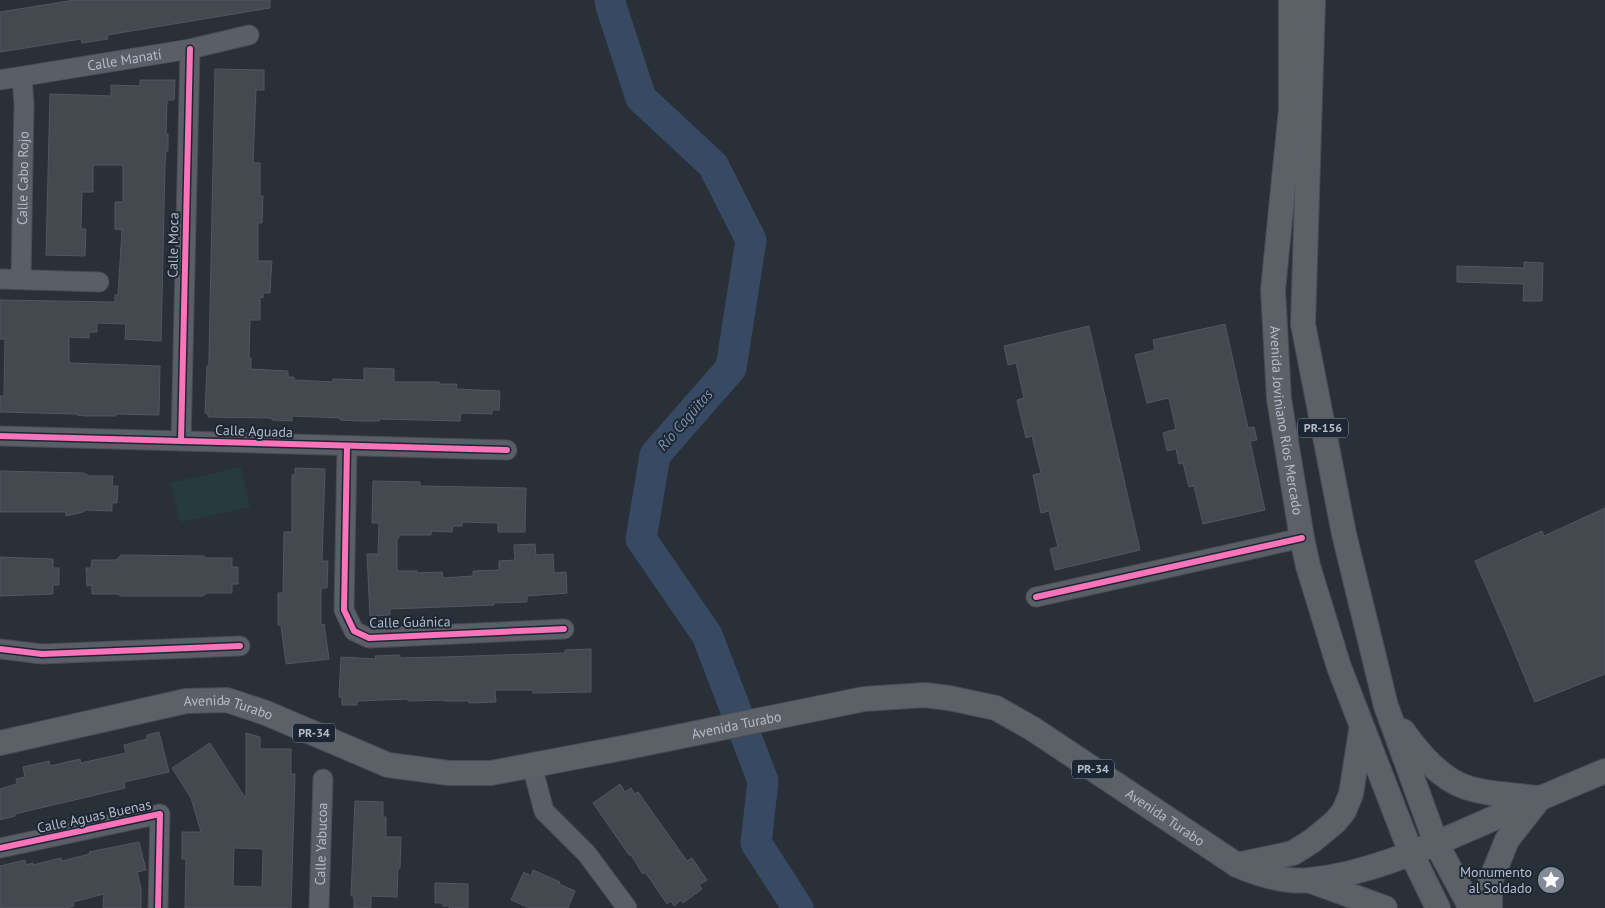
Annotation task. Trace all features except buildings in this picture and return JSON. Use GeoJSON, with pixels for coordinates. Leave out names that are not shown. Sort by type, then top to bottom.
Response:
{"type":"FeatureCollection","features":[{"type":"Feature","properties":{"kind":"main road","name":"Avenida Joviniano Ríos Mercado"},"geometry":{"type":"LineString","coordinates":[[1291,0],[1291,110],[1273,290],[1279,399],[1308,566],[1339,667],[1411,853],[1438,908]]}},
{"type":"Feature","properties":{"kind":"main road","name":"Avenida Joviniano Ríos Mercado"},"geometry":{"type":"LineString","coordinates":[[1313,0],[1304,324],[1344,534],[1386,706],[1436,843],[1471,908]]}},
{"type":"Feature","properties":{"kind":"main road","name":"Avenida Turabo"},"geometry":{"type":"LineString","coordinates":[[0,743],[186,701],[227,700],[266,713],[388,765],[457,773],[491,773],[628,747],[864,698],[925,695],[996,708],[1041,734],[1237,865],[1260,875],[1278,879],[1309,880],[1351,872],[1436,843]]}},
{"type":"Feature","properties":{"kind":"main road"},"geometry":{"type":"LineString","coordinates":[[1386,706],[1414,748],[1438,770],[1458,784],[1492,793],[1540,798]]}},
{"type":"Feature","properties":{"kind":"main road"},"geometry":{"type":"LineString","coordinates":[[1237,865],[1294,853],[1335,822],[1344,811],[1351,794],[1362,729]]}},
{"type":"Feature","properties":{"kind":"main road","name":"PR-34"},"geometry":{"type":"LineString","coordinates":[[1436,843],[1605,771]]}},
{"type":"Feature","properties":{"kind":"main road"},"geometry":{"type":"LineString","coordinates":[[1490,908],[1490,882],[1507,840],[1540,798]]}},
{"type":"Feature","properties":{"kind":"main road"},"geometry":{"type":"LineString","coordinates":[[1309,880],[1385,908]]}},
{"type":"Feature","properties":{"kind":"street","name":"Calle Manatí"},"geometry":{"type":"LineString","coordinates":[[0,80],[190,49],[249,35]]}},
{"type":"Feature","properties":{"kind":"street","name":"Calle Moca"},"geometry":{"type":"LineString","coordinates":[[181,442],[190,49]]}},
{"type":"Feature","properties":{"kind":"street","name":"Calle Cabo Rojo"},"geometry":{"type":"LineString","coordinates":[[21,279],[24,104],[22,77]]}},
{"type":"Feature","properties":{"kind":"street"},"geometry":{"type":"LineString","coordinates":[[0,279],[100,282]]}},
{"type":"Feature","properties":{"kind":"street","name":"Calle Aguada"},"geometry":{"type":"LineString","coordinates":[[0,436],[508,450]]}},
{"type":"Feature","properties":{"kind":"street","name":"Calle Guánica"},"geometry":{"type":"LineString","coordinates":[[346,447],[344,610],[354,631],[369,638],[564,629]]}},
{"type":"Feature","properties":{"kind":"street"},"geometry":{"type":"LineString","coordinates":[[1036,597],[1302,538]]}},
{"type":"Feature","properties":{"kind":"street"},"geometry":{"type":"LineString","coordinates":[[0,649],[42,654],[240,646]]}},
{"type":"Feature","properties":{"kind":"street"},"geometry":{"type":"LineString","coordinates":[[532,766],[544,811],[586,854],[627,908]]}},
{"type":"Feature","properties":{"kind":"street","name":"Calle Yabucoa"},"geometry":{"type":"LineString","coordinates":[[320,908],[323,779]]}},
{"type":"Feature","properties":{"kind":"street","name":"Calle Aguas Buenas"},"geometry":{"type":"LineString","coordinates":[[0,848],[160,814],[158,908]]}},
{"type":"Feature","properties":{"kind":"green space"},"geometry":{"type":"Polygon","coordinates":[[[241,467],[250,507],[180,522],[171,483],[241,467]]]}},
{"type":"Feature","properties":{"kind":"waterway","name":"Río Cagüitas"},"geometry":{"type":"LineString","coordinates":[[610,0],[641,98],[713,165],[751,240],[731,368],[655,455],[641,539],[707,635],[763,781],[756,843],[798,908]]}},
{"type":"Feature","properties":{"kind":"cycle path"},"geometry":{"type":"LineString","coordinates":[[181,441],[190,49]]}},
{"type":"Feature","properties":{"kind":"cycle path"},"geometry":{"type":"LineString","coordinates":[[0,436],[507,450]]}},
{"type":"Feature","properties":{"kind":"cycle path"},"geometry":{"type":"LineString","coordinates":[[347,447],[344,610],[354,631],[369,638],[564,629]]}},
{"type":"Feature","properties":{"kind":"cycle path"},"geometry":{"type":"LineString","coordinates":[[1036,597],[1302,538]]}},
{"type":"Feature","properties":{"kind":"cycle path"},"geometry":{"type":"LineString","coordinates":[[0,649],[42,654],[240,646]]}},
{"type":"Feature","properties":{"kind":"cycle path"},"geometry":{"type":"LineString","coordinates":[[0,848],[160,814],[158,908]]}},
{"type":"Feature","properties":{"kind":"place","name":"Monumento al Soldado"},"geometry":{"type":"Point","coordinates":[1551,880]}}]}
